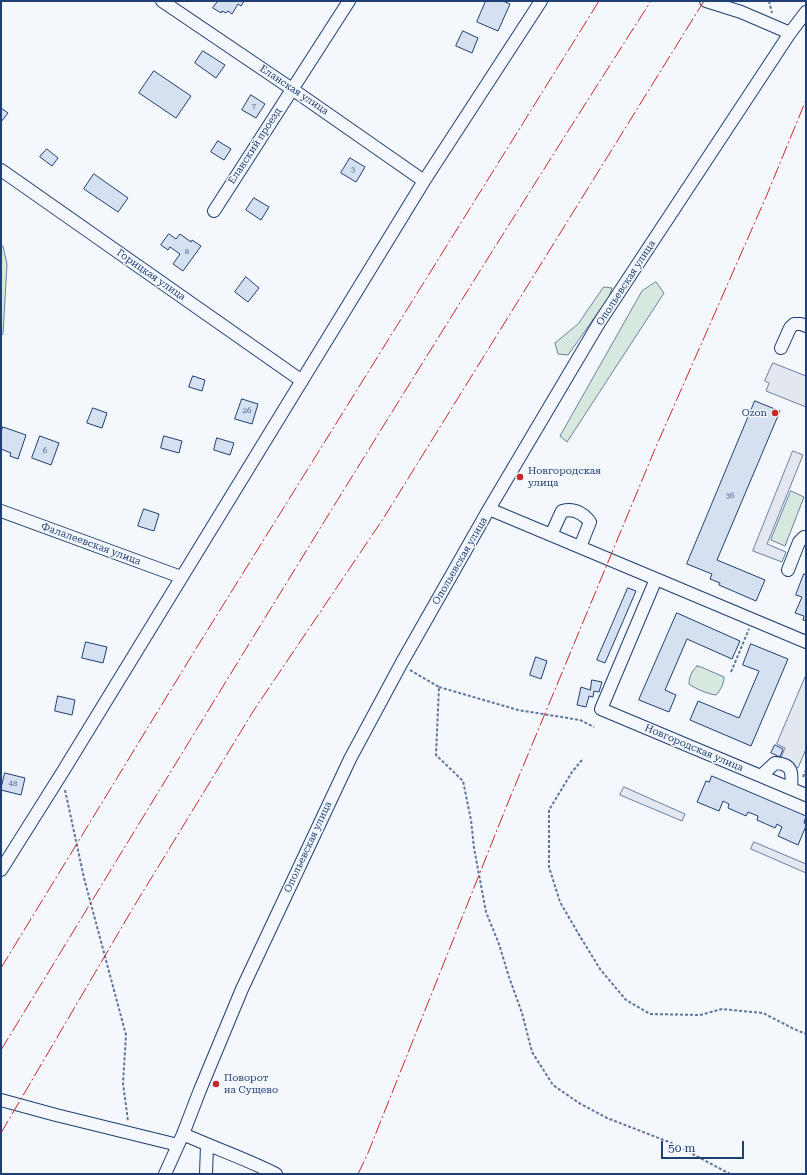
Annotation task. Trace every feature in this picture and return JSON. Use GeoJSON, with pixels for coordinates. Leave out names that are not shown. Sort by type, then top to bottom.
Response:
{"type":"FeatureCollection","features":[{"type":"Feature","properties":{"kind":"street","name":"Еланская улица"},"geometry":{"type":"LineString","coordinates":[[162,1],[424,181]]}},
{"type":"Feature","properties":{"kind":"street","name":"Еланский проезд"},"geometry":{"type":"LineString","coordinates":[[214,211],[349,1]]}},
{"type":"Feature","properties":{"kind":"street"},"geometry":{"type":"LineString","coordinates":[[1,870],[62,773],[424,181],[541,1]]}},
{"type":"Feature","properties":{"kind":"street"},"geometry":{"type":"LineString","coordinates":[[706,1],[742,12],[790,33]]}},
{"type":"Feature","properties":{"kind":"street","name":"Опольевская улица"},"geometry":{"type":"LineString","coordinates":[[165,1174],[181,1139],[242,990],[350,758],[401,664],[489,509],[599,323],[790,33],[806,12]]}},
{"type":"Feature","properties":{"kind":"street","name":"Горицкая улица"},"geometry":{"type":"LineString","coordinates":[[1,170],[302,381]]}},
{"type":"Feature","properties":{"kind":"street"},"geometry":{"type":"LineString","coordinates":[[781,348],[790,328],[794,324],[806,326]]}},
{"type":"Feature","properties":{"kind":"street"},"geometry":{"type":"LineString","coordinates":[[489,509],[806,642]]}},
{"type":"Feature","properties":{"kind":"street"},"geometry":{"type":"LineString","coordinates":[[551,535],[562,511],[569,509],[578,512],[585,516],[590,522],[580,547]]}},
{"type":"Feature","properties":{"kind":"street","name":"Фалалеевская улица"},"geometry":{"type":"LineString","coordinates":[[1,511],[181,577]]}},
{"type":"Feature","properties":{"kind":"street"},"geometry":{"type":"LineString","coordinates":[[788,570],[799,542],[806,537]]}},
{"type":"Feature","properties":{"kind":"street","name":"Новгородская улица"},"geometry":{"type":"LineString","coordinates":[[656,579],[601,709],[806,795]]}},
{"type":"Feature","properties":{"kind":"street"},"geometry":{"type":"LineString","coordinates":[[761,776],[775,763],[788,767],[792,773],[791,788]]}},
{"type":"Feature","properties":{"kind":"street"},"geometry":{"type":"LineString","coordinates":[[1,1100],[133,1134],[181,1139],[207,1145],[257,1164],[276,1174]]}},
{"type":"Feature","properties":{"kind":"street"},"geometry":{"type":"LineString","coordinates":[[206,1174],[207,1145]]}},
{"type":"Feature","properties":{"kind":"path"},"geometry":{"type":"LineString","coordinates":[[731,672],[753,620]]}},
{"type":"Feature","properties":{"kind":"path"},"geometry":{"type":"LineString","coordinates":[[401,664],[439,686],[518,710],[580,720],[594,727]]}},
{"type":"Feature","properties":{"kind":"path"},"geometry":{"type":"LineString","coordinates":[[439,686],[436,755],[463,781],[486,912],[499,944],[522,1013],[532,1052],[553,1085],[579,1103],[607,1118],[674,1144],[730,1174]]}},
{"type":"Feature","properties":{"kind":"path"},"geometry":{"type":"LineString","coordinates":[[582,760],[572,772],[549,810],[549,867],[560,902],[600,969],[621,995],[626,1000],[650,1014],[700,1015],[722,1009],[763,1013],[806,1034]]}},
{"type":"Feature","properties":{"kind":"path"},"geometry":{"type":"LineString","coordinates":[[62,773],[84,878],[126,1035],[123,1083],[129,1128],[133,1134]]}},
{"type":"Feature","properties":{"kind":"shaded area"},"geometry":{"type":"Polygon","coordinates":[[[1,246],[3,246],[7,264],[3,334],[1,336],[1,246]]]}},
{"type":"Feature","properties":{"kind":"shaded area"},"geometry":{"type":"Polygon","coordinates":[[[656,282],[664,293],[567,442],[560,436],[642,291],[656,282]]]}},
{"type":"Feature","properties":{"kind":"shaded area"},"geometry":{"type":"Polygon","coordinates":[[[604,287],[612,288],[609,297],[568,355],[558,354],[555,343],[578,324],[604,287]]]}},
{"type":"Feature","properties":{"kind":"shaded area"},"geometry":{"type":"Polygon","coordinates":[[[773,363],[806,376],[806,407],[766,391],[769,383],[765,381],[773,363]]]}},
{"type":"Feature","properties":{"kind":"shaded area"},"geometry":{"type":"Polygon","coordinates":[[[793,451],[803,455],[767,544],[786,552],[782,562],[753,551],[793,451]]]}},
{"type":"Feature","properties":{"kind":"shaded area"},"geometry":{"type":"Polygon","coordinates":[[[791,491],[804,497],[785,546],[771,540],[791,491]]]}},
{"type":"Feature","properties":{"kind":"shaded area"},"geometry":{"type":"Polygon","coordinates":[[[697,666],[724,677],[722,686],[716,695],[709,694],[689,684],[691,674],[697,666]]]}},
{"type":"Feature","properties":{"kind":"shaded area"},"geometry":{"type":"Polygon","coordinates":[[[806,675],[806,749],[798,768],[780,760],[785,748],[777,744],[806,675]]]}},
{"type":"Feature","properties":{"kind":"shaded area"},"geometry":{"type":"Polygon","coordinates":[[[624,787],[685,814],[682,821],[620,795],[624,787]]]}},
{"type":"Feature","properties":{"kind":"shaded area"},"geometry":{"type":"Polygon","coordinates":[[[754,842],[806,864],[806,873],[751,849],[754,842]]]}},
{"type":"Feature","properties":{"kind":"building"},"geometry":{"type":"Polygon","coordinates":[[[218,1],[244,1],[241,6],[238,4],[232,14],[228,11],[226,13],[222,11],[221,13],[213,8],[218,1]]]}},
{"type":"Feature","properties":{"kind":"building"},"geometry":{"type":"Polygon","coordinates":[[[486,1],[503,1],[510,4],[498,31],[477,22],[486,1]]]}},
{"type":"Feature","properties":{"kind":"building"},"geometry":{"type":"Polygon","coordinates":[[[463,31],[478,38],[472,53],[456,46],[463,31]]]}},
{"type":"Feature","properties":{"kind":"building"},"geometry":{"type":"Polygon","coordinates":[[[203,51],[225,65],[216,78],[195,63],[203,51]]]}},
{"type":"Feature","properties":{"kind":"building"},"geometry":{"type":"Polygon","coordinates":[[[154,71],[191,96],[176,118],[139,93],[154,71]]]}},
{"type":"Feature","properties":{"kind":"building"},"geometry":{"type":"Polygon","coordinates":[[[251,95],[265,104],[256,118],[242,110],[251,95]]]}},
{"type":"Feature","properties":{"kind":"building"},"geometry":{"type":"Polygon","coordinates":[[[1,108],[8,113],[1,122],[1,108]]]}},
{"type":"Feature","properties":{"kind":"building"},"geometry":{"type":"Polygon","coordinates":[[[218,141],[231,149],[224,160],[211,152],[218,141]]]}},
{"type":"Feature","properties":{"kind":"building"},"geometry":{"type":"Polygon","coordinates":[[[47,149],[58,158],[52,166],[40,157],[47,149]]]}},
{"type":"Feature","properties":{"kind":"building"},"geometry":{"type":"Polygon","coordinates":[[[350,158],[365,167],[356,182],[341,173],[350,158]]]}},
{"type":"Feature","properties":{"kind":"building"},"geometry":{"type":"Polygon","coordinates":[[[94,174],[128,198],[118,212],[84,189],[94,174]]]}},
{"type":"Feature","properties":{"kind":"building"},"geometry":{"type":"Polygon","coordinates":[[[254,198],[269,207],[261,220],[246,210],[254,198]]]}},
{"type":"Feature","properties":{"kind":"building"},"geometry":{"type":"Polygon","coordinates":[[[169,234],[176,239],[180,234],[191,242],[192,240],[201,246],[183,271],[173,264],[180,254],[170,247],[168,250],[161,245],[169,234]]]}},
{"type":"Feature","properties":{"kind":"building"},"geometry":{"type":"Polygon","coordinates":[[[246,277],[259,288],[248,302],[235,292],[246,277]]]}},
{"type":"Feature","properties":{"kind":"building"},"geometry":{"type":"Polygon","coordinates":[[[193,376],[205,380],[202,391],[189,387],[193,376]]]}},
{"type":"Feature","properties":{"kind":"building"},"geometry":{"type":"Polygon","coordinates":[[[242,399],[258,404],[252,424],[235,419],[242,399]]]}},
{"type":"Feature","properties":{"kind":"building"},"geometry":{"type":"Polygon","coordinates":[[[755,401],[780,411],[717,560],[765,580],[756,601],[719,585],[720,583],[710,579],[712,574],[687,564],[755,401]]]}},
{"type":"Feature","properties":{"kind":"building"},"geometry":{"type":"Polygon","coordinates":[[[93,408],[107,413],[102,428],[87,423],[93,408]]]}},
{"type":"Feature","properties":{"kind":"building"},"geometry":{"type":"Polygon","coordinates":[[[3,427],[26,435],[18,459],[10,456],[11,453],[1,449],[1,433],[3,427]]]}},
{"type":"Feature","properties":{"kind":"building"},"geometry":{"type":"Polygon","coordinates":[[[40,436],[59,443],[51,465],[32,458],[40,436]]]}},
{"type":"Feature","properties":{"kind":"building"},"geometry":{"type":"Polygon","coordinates":[[[164,436],[182,441],[179,453],[161,448],[164,436]]]}},
{"type":"Feature","properties":{"kind":"building"},"geometry":{"type":"Polygon","coordinates":[[[217,438],[234,443],[230,455],[214,450],[217,438]]]}},
{"type":"Feature","properties":{"kind":"building"},"geometry":{"type":"Polygon","coordinates":[[[144,509],[159,514],[154,531],[138,526],[144,509]]]}},
{"type":"Feature","properties":{"kind":"building"},"geometry":{"type":"Polygon","coordinates":[[[804,574],[806,575],[806,621],[803,620],[804,616],[795,613],[802,597],[796,595],[804,574]]]}},
{"type":"Feature","properties":{"kind":"building"},"geometry":{"type":"Polygon","coordinates":[[[628,588],[636,591],[605,663],[597,660],[628,588]]]}},
{"type":"Feature","properties":{"kind":"building"},"geometry":{"type":"Polygon","coordinates":[[[677,613],[740,641],[732,659],[687,639],[665,690],[676,695],[669,712],[639,700],[677,613]]]}},
{"type":"Feature","properties":{"kind":"building"},"geometry":{"type":"Polygon","coordinates":[[[86,642],[107,647],[103,663],[82,658],[86,642]]]}},
{"type":"Feature","properties":{"kind":"building"},"geometry":{"type":"Polygon","coordinates":[[[751,644],[788,659],[751,746],[690,720],[698,701],[739,718],[759,671],[743,665],[751,644]]]}},
{"type":"Feature","properties":{"kind":"building"},"geometry":{"type":"Polygon","coordinates":[[[536,657],[547,661],[541,679],[530,675],[536,657]]]}},
{"type":"Feature","properties":{"kind":"building"},"geometry":{"type":"Polygon","coordinates":[[[592,680],[602,682],[599,692],[594,691],[593,697],[589,696],[586,707],[577,705],[581,687],[590,690],[592,680]]]}},
{"type":"Feature","properties":{"kind":"building"},"geometry":{"type":"Polygon","coordinates":[[[58,696],[75,700],[72,715],[55,711],[58,696]]]}},
{"type":"Feature","properties":{"kind":"building"},"geometry":{"type":"Polygon","coordinates":[[[775,745],[783,749],[780,757],[771,753],[775,745]]]}},
{"type":"Feature","properties":{"kind":"building"},"geometry":{"type":"Polygon","coordinates":[[[5,773],[25,778],[21,795],[1,790],[5,773]]]}},
{"type":"Feature","properties":{"kind":"building"},"geometry":{"type":"Polygon","coordinates":[[[712,776],[806,816],[804,823],[806,826],[798,845],[778,836],[782,827],[777,824],[775,828],[757,820],[758,816],[748,812],[746,816],[728,808],[729,804],[723,801],[719,811],[697,802],[706,781],[709,782],[712,776]]]}},
{"type":"Feature","properties":{"kind":"power"},"geometry":{"type":"LineString","coordinates":[[1,968],[197,647],[599,1]]}},
{"type":"Feature","properties":{"kind":"power"},"geometry":{"type":"LineString","coordinates":[[1,1050],[404,392],[651,1]]}},
{"type":"Feature","properties":{"kind":"power"},"geometry":{"type":"LineString","coordinates":[[1,1133],[133,908],[254,710],[383,519],[704,1]]}},
{"type":"Feature","properties":{"kind":"power"},"geometry":{"type":"LineString","coordinates":[[358,1174],[368,1153],[507,805],[655,449],[766,197],[806,100]]}},
{"type":"Feature","properties":{"kind":"place","name":"Ozon"},"geometry":{"type":"Point","coordinates":[775,413]}},
{"type":"Feature","properties":{"kind":"place","name":"Новгородская улица"},"geometry":{"type":"Point","coordinates":[520,477]}},
{"type":"Feature","properties":{"kind":"place","name":"Поворот на Сущево"},"geometry":{"type":"Point","coordinates":[216,1084]}}]}
